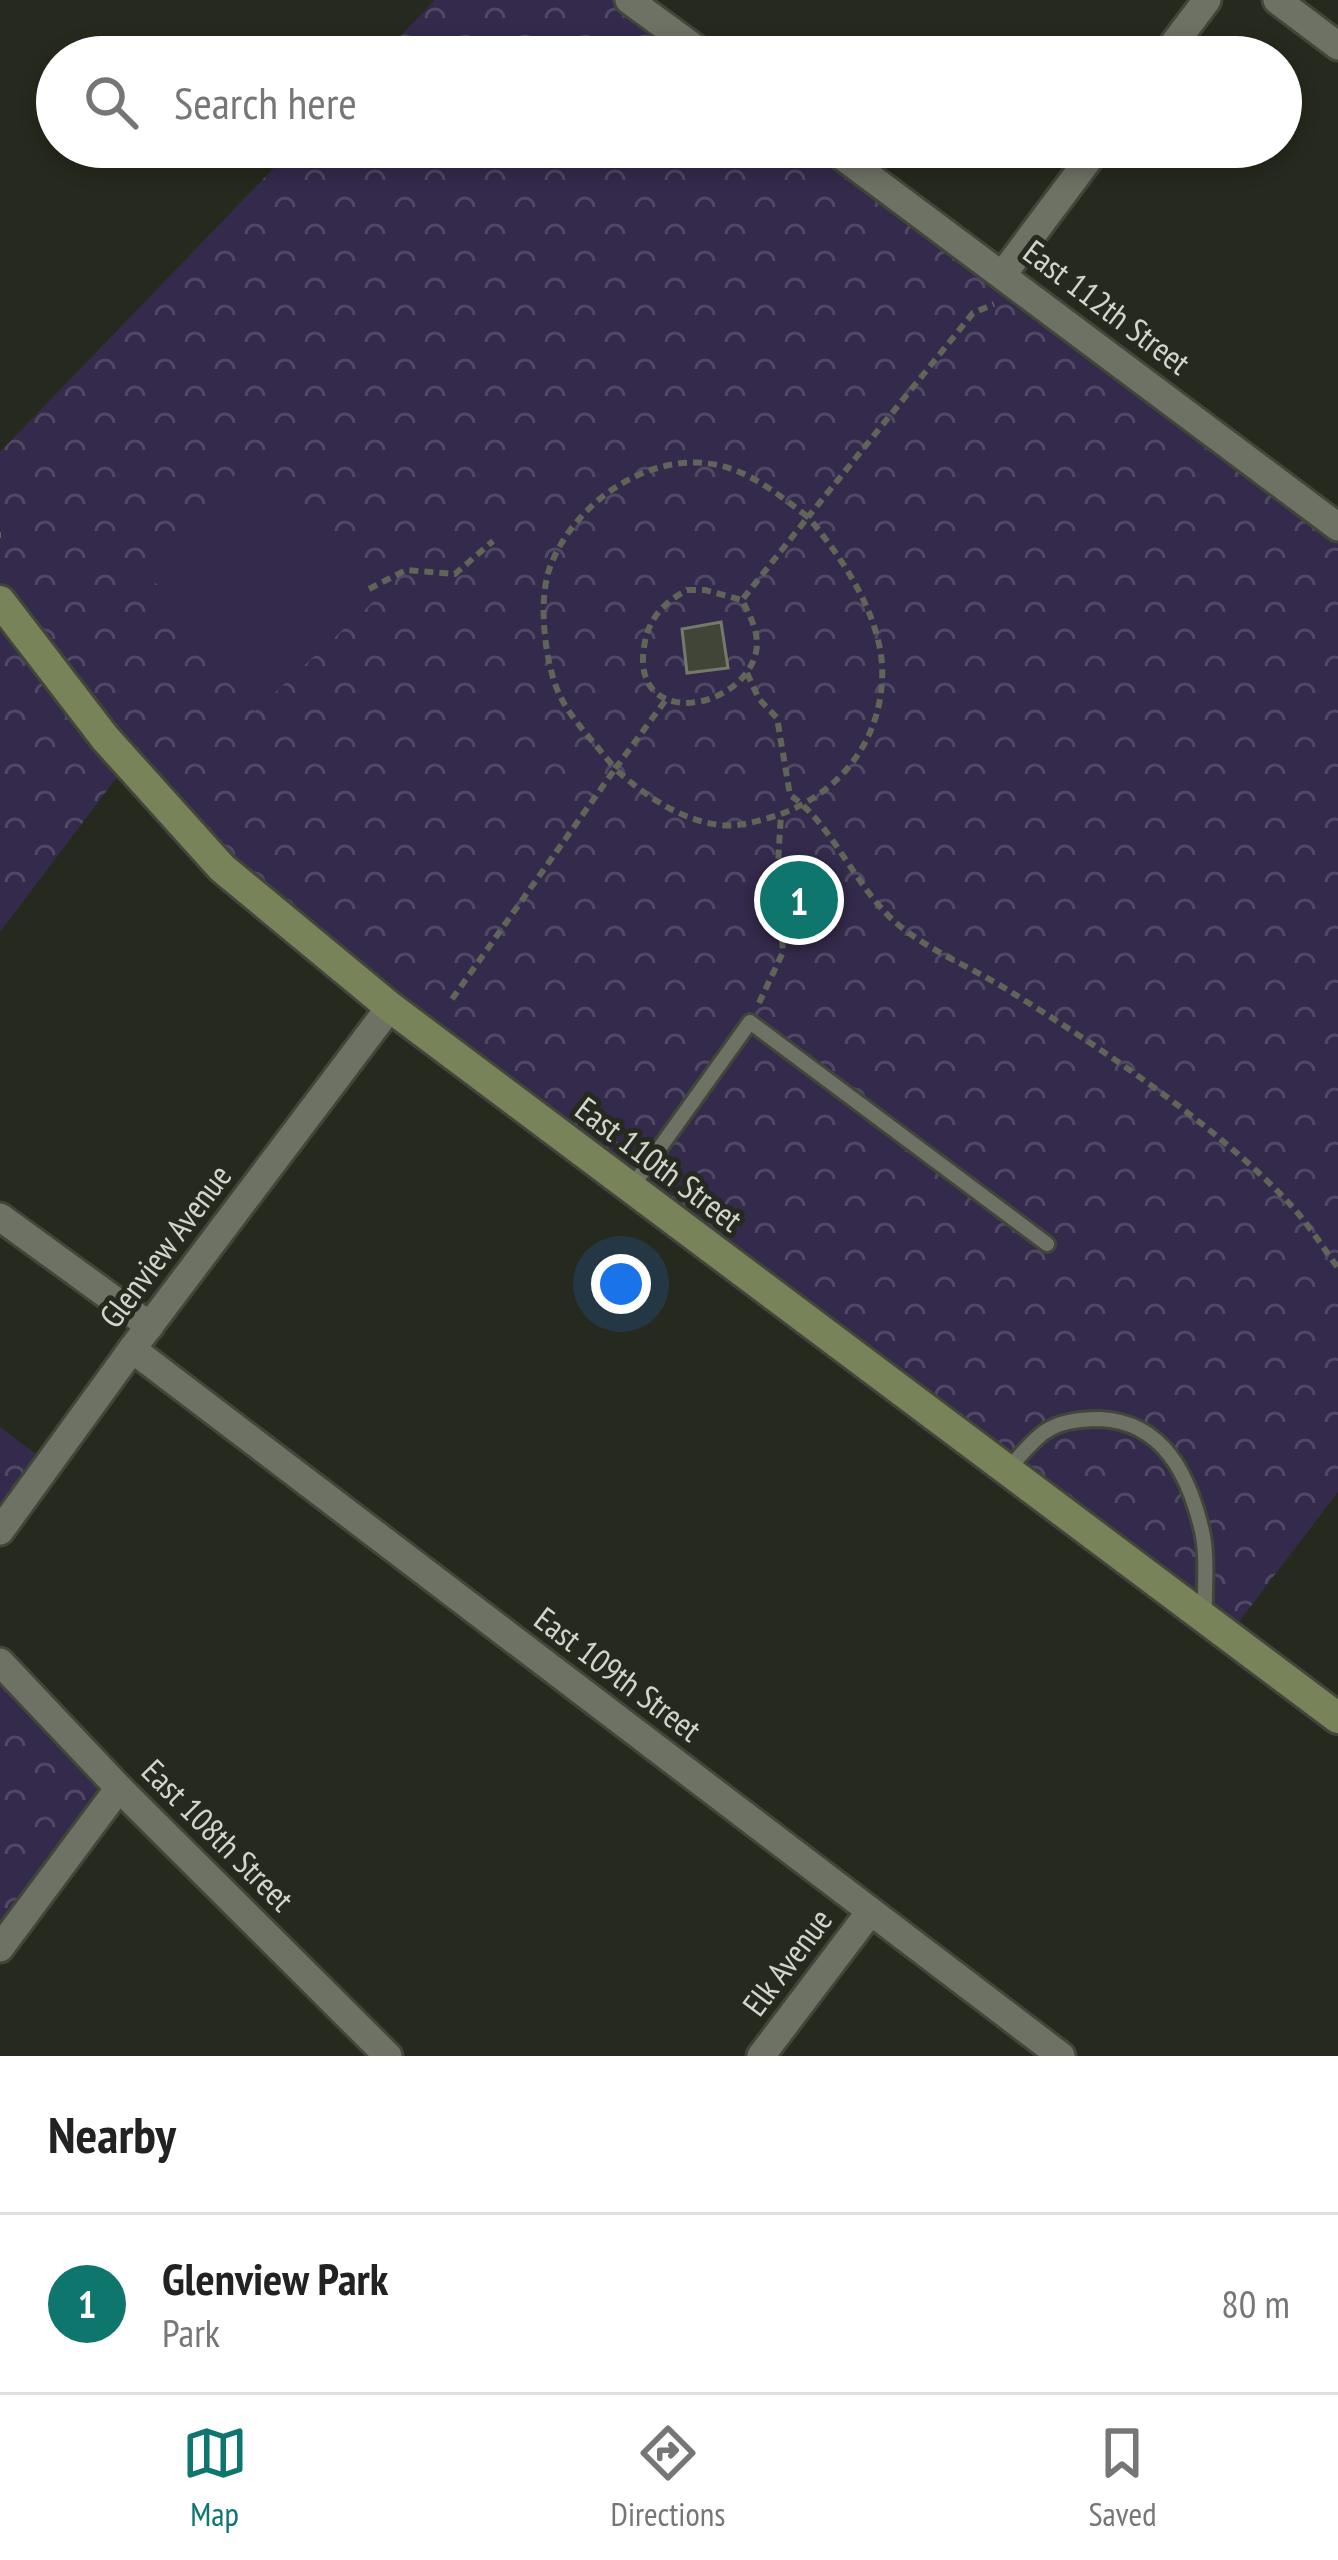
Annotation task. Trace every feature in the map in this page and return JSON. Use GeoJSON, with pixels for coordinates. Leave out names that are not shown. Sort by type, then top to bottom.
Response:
{"type":"FeatureCollection","features":[{"type":"Feature","properties":{"kind":"street"},"geometry":{"type":"LineString","coordinates":[[629,0],[678,36]]}},
{"type":"Feature","properties":{"kind":"street"},"geometry":{"type":"LineString","coordinates":[[1180,36],[1207,0]]}},
{"type":"Feature","properties":{"kind":"street"},"geometry":{"type":"LineString","coordinates":[[1277,0],[1338,46]]}},
{"type":"Feature","properties":{"kind":"street","name":"East 112th Street"},"geometry":{"type":"LineString","coordinates":[[859,168],[1338,527]]}},
{"type":"Feature","properties":{"kind":"street"},"geometry":{"type":"LineString","coordinates":[[1003,274],[1082,168]]}},
{"type":"Feature","properties":{"kind":"street","name":"East 110th Street"},"geometry":{"type":"LineString","coordinates":[[0,601],[105,738],[222,868],[390,1007],[1338,1718]]}},
{"type":"Feature","properties":{"kind":"street","name":"Glenview Avenue"},"geometry":{"type":"LineString","coordinates":[[0,1531],[390,1007]]}},
{"type":"Feature","properties":{"kind":"street"},"geometry":{"type":"LineString","coordinates":[[0,1217],[150,1326]]}},
{"type":"Feature","properties":{"kind":"street","name":"East 109th Street"},"geometry":{"type":"LineString","coordinates":[[132,1348],[1061,2056]]}},
{"type":"Feature","properties":{"kind":"street","name":"East 108th Street"},"geometry":{"type":"LineString","coordinates":[[0,1662],[118,1788],[388,2056]]}},
{"type":"Feature","properties":{"kind":"street"},"geometry":{"type":"LineString","coordinates":[[0,1948],[118,1788]]}},
{"type":"Feature","properties":{"kind":"street","name":"Elk Avenue"},"geometry":{"type":"LineString","coordinates":[[761,2056],[870,1912]]}},
{"type":"Feature","properties":{"kind":"lane"},"geometry":{"type":"LineString","coordinates":[[631,1188],[750,1022],[1047,1244]]}},
{"type":"Feature","properties":{"kind":"lane"},"geometry":{"type":"LineString","coordinates":[[1007,1470],[1047,1430],[1082,1419],[1120,1420],[1149,1433],[1175,1457],[1191,1493],[1203,1537],[1205,1618]]}},
{"type":"Feature","properties":{"kind":"path"},"geometry":{"type":"LineString","coordinates":[[742,600],[973,313],[997,303]]}},
{"type":"Feature","properties":{"kind":"path"},"geometry":{"type":"LineString","coordinates":[[684,463],[719,465],[740,473],[808,518],[834,548],[858,591],[882,661],[872,728],[854,764],[806,805],[724,826],[692,818],[641,792],[615,769],[560,695],[543,620],[548,573],[573,526],[592,505],[630,479],[653,468],[684,463]]}},
{"type":"Feature","properties":{"kind":"path"},"geometry":{"type":"LineString","coordinates":[[369,589],[406,570],[454,574],[493,542]]}},
{"type":"Feature","properties":{"kind":"path"},"geometry":{"type":"LineString","coordinates":[[687,590],[742,600],[754,623],[757,650],[747,673],[731,688],[711,697],[690,704],[664,701],[650,686],[644,669],[644,646],[652,620],[666,602],[687,590]]}},
{"type":"Feature","properties":{"kind":"path"},"geometry":{"type":"LineString","coordinates":[[747,673],[759,699],[777,718],[790,795],[806,805],[854,877],[897,924],[930,948],[1009,991],[1214,1133],[1289,1203],[1338,1268]]}},
{"type":"Feature","properties":{"kind":"path"},"geometry":{"type":"LineString","coordinates":[[452,999],[664,701]]}},
{"type":"Feature","properties":{"kind":"path"},"geometry":{"type":"LineString","coordinates":[[750,1022],[783,952],[777,879],[781,814]]}},
{"type":"Feature","properties":{"kind":"green space"},"geometry":{"type":"Polygon","coordinates":[[[435,0],[629,0],[678,36],[400,36],[435,0]]]}},
{"type":"Feature","properties":{"kind":"green space"},"geometry":{"type":"Polygon","coordinates":[[[274,168],[858,168],[1338,527],[1338,1492],[1228,1636],[390,1007],[127,764],[0,932],[0,452],[274,168]]]}},
{"type":"Feature","properties":{"kind":"green space"},"geometry":{"type":"Polygon","coordinates":[[[248,462],[309,525],[202,630],[140,567],[248,462]]]}},
{"type":"Feature","properties":{"kind":"green space"},"geometry":{"type":"Polygon","coordinates":[[[316,531],[377,598],[255,711],[193,644],[316,531]]]}},
{"type":"Feature","properties":{"kind":"green space"},"geometry":{"type":"Polygon","coordinates":[[[0,1427],[48,1463],[0,1531],[0,1427]]]}},
{"type":"Feature","properties":{"kind":"green space"},"geometry":{"type":"Polygon","coordinates":[[[0,1665],[119,1788],[0,1948],[0,1665]]]}},
{"type":"Feature","properties":{"kind":"building"},"geometry":{"type":"Polygon","coordinates":[[[721,622],[728,668],[687,673],[682,629],[721,622]]]}},
{"type":"Feature","properties":{"kind":"place","name":"Glenview Park"},"geometry":{"type":"Point","coordinates":[799,900]}}]}
